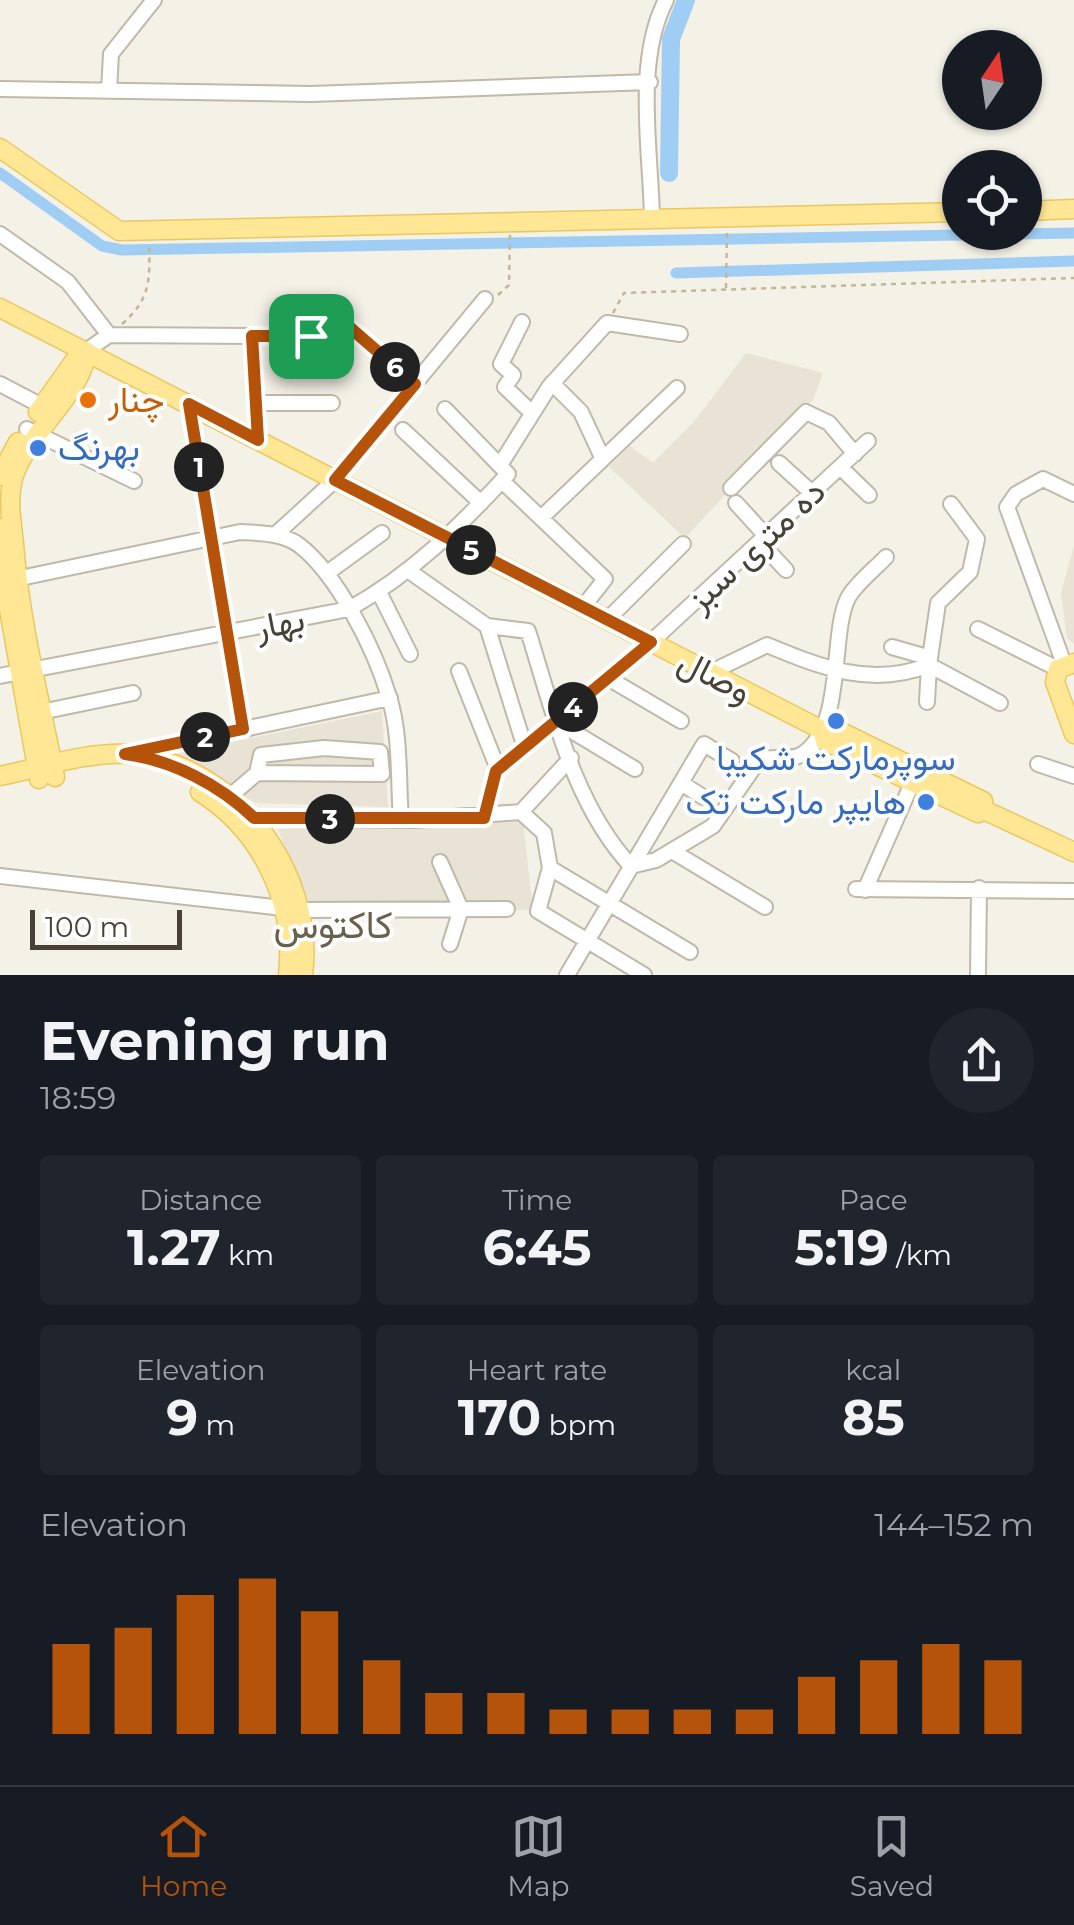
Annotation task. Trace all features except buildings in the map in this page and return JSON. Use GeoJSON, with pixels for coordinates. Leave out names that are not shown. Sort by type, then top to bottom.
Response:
{"type":"FeatureCollection","features":[{"type":"Feature","properties":{"kind":"main road"},"geometry":{"type":"LineString","coordinates":[[0,148],[120,231],[942,212]]}},
{"type":"Feature","properties":{"kind":"main road"},"geometry":{"type":"LineString","coordinates":[[1042,210],[1074,209]]}},
{"type":"Feature","properties":{"kind":"main road","name":"وصال"},"geometry":{"type":"LineString","coordinates":[[0,308],[822,730],[826,740],[915,776],[978,813],[984,810],[1074,852]]}},
{"type":"Feature","properties":{"kind":"main road"},"geometry":{"type":"LineString","coordinates":[[2,464],[32,432],[72,383],[86,360],[86,351],[76,354],[42,406],[32,432],[12,482],[7,581]]}},
{"type":"Feature","properties":{"kind":"main road"},"geometry":{"type":"LineString","coordinates":[[0,528],[17,673],[46,773]]}},
{"type":"Feature","properties":{"kind":"main road"},"geometry":{"type":"LineString","coordinates":[[1068,667],[1055,682],[1074,734]]}},
{"type":"Feature","properties":{"kind":"main road"},"geometry":{"type":"LineString","coordinates":[[17,673],[41,712],[46,773]]}},
{"type":"Feature","properties":{"kind":"main road"},"geometry":{"type":"LineString","coordinates":[[0,788],[125,754],[180,770],[229,797],[254,818],[287,875],[302,975]]}},
{"type":"Feature","properties":{"kind":"main road"},"geometry":{"type":"LineString","coordinates":[[0,776],[144,768],[203,794],[258,846],[290,909],[288,975]]}},
{"type":"Feature","properties":{"kind":"street"},"geometry":{"type":"LineString","coordinates":[[109,90],[111,54],[154,0]]}},
{"type":"Feature","properties":{"kind":"street"},"geometry":{"type":"LineString","coordinates":[[652,219],[652,41],[666,0]]}},
{"type":"Feature","properties":{"kind":"street"},"geometry":{"type":"LineString","coordinates":[[0,89],[311,94],[650,82]]}},
{"type":"Feature","properties":{"kind":"street"},"geometry":{"type":"LineString","coordinates":[[0,234],[68,282],[110,335]]}},
{"type":"Feature","properties":{"kind":"street"},"geometry":{"type":"LineString","coordinates":[[275,536],[335,480],[486,298]]}},
{"type":"Feature","properties":{"kind":"street"},"geometry":{"type":"LineString","coordinates":[[86,351],[110,335],[311,336],[318,321],[333,316],[415,384]]}},
{"type":"Feature","properties":{"kind":"street"},"geometry":{"type":"LineString","coordinates":[[522,322],[500,364],[513,375],[505,387],[532,414]]}},
{"type":"Feature","properties":{"kind":"street"},"geometry":{"type":"LineString","coordinates":[[607,323],[680,334]]}},
{"type":"Feature","properties":{"kind":"street","name":"بهار"},"geometry":{"type":"LineString","coordinates":[[17,673],[349,609],[379,592],[449,538],[481,503],[503,473],[552,383],[607,323]]}},
{"type":"Feature","properties":{"kind":"street"},"geometry":{"type":"LineString","coordinates":[[252,336],[258,440]]}},
{"type":"Feature","properties":{"kind":"street"},"geometry":{"type":"LineString","coordinates":[[552,383],[580,412],[601,456]]}},
{"type":"Feature","properties":{"kind":"street"},"geometry":{"type":"LineString","coordinates":[[0,384],[42,406]]}},
{"type":"Feature","properties":{"kind":"street"},"geometry":{"type":"LineString","coordinates":[[541,518],[601,456],[676,388]]}},
{"type":"Feature","properties":{"kind":"street"},"geometry":{"type":"LineString","coordinates":[[256,403],[332,403]]}},
{"type":"Feature","properties":{"kind":"street"},"geometry":{"type":"LineString","coordinates":[[189,404],[243,729]]}},
{"type":"Feature","properties":{"kind":"street"},"geometry":{"type":"LineString","coordinates":[[445,409],[541,518],[605,579],[583,608]]}},
{"type":"Feature","properties":{"kind":"street"},"geometry":{"type":"LineString","coordinates":[[786,570],[734,496],[806,412],[829,423],[855,454]]}},
{"type":"Feature","properties":{"kind":"street"},"geometry":{"type":"LineString","coordinates":[[403,430],[481,503]]}},
{"type":"Feature","properties":{"kind":"street"},"geometry":{"type":"LineString","coordinates":[[32,432],[134,481]]}},
{"type":"Feature","properties":{"kind":"street","name":"ده متری سبز"},"geometry":{"type":"LineString","coordinates":[[498,769],[651,642],[868,441]]}},
{"type":"Feature","properties":{"kind":"street"},"geometry":{"type":"LineString","coordinates":[[779,463],[812,493]]}},
{"type":"Feature","properties":{"kind":"street"},"geometry":{"type":"LineString","coordinates":[[840,467],[869,495]]}},
{"type":"Feature","properties":{"kind":"street"},"geometry":{"type":"LineString","coordinates":[[1068,667],[1007,508],[1028,484],[1042,480],[1074,494]]}},
{"type":"Feature","properties":{"kind":"street"},"geometry":{"type":"LineString","coordinates":[[927,702],[928,661],[940,598],[970,572],[977,539],[952,504]]}},
{"type":"Feature","properties":{"kind":"street"},"geometry":{"type":"LineString","coordinates":[[7,581],[240,532],[275,536],[297,544],[326,574],[349,609],[390,698],[401,820]]}},
{"type":"Feature","properties":{"kind":"street"},"geometry":{"type":"LineString","coordinates":[[326,574],[382,533]]}},
{"type":"Feature","properties":{"kind":"street"},"geometry":{"type":"LineString","coordinates":[[607,620],[683,544]]}},
{"type":"Feature","properties":{"kind":"street"},"geometry":{"type":"LineString","coordinates":[[631,866],[672,851],[713,826],[759,760],[804,753],[822,730],[837,674],[848,598],[886,558]]}},
{"type":"Feature","properties":{"kind":"street"},"geometry":{"type":"LineString","coordinates":[[409,571],[487,626],[528,631],[556,722],[598,827],[631,866]]}},
{"type":"Feature","properties":{"kind":"street"},"geometry":{"type":"LineString","coordinates":[[379,592],[410,654]]}},
{"type":"Feature","properties":{"kind":"street"},"geometry":{"type":"LineString","coordinates":[[487,626],[525,748]]}},
{"type":"Feature","properties":{"kind":"street"},"geometry":{"type":"LineString","coordinates":[[978,629],[1068,667]]}},
{"type":"Feature","properties":{"kind":"street"},"geometry":{"type":"LineString","coordinates":[[709,672],[766,645],[837,674],[903,676],[928,661]]}},
{"type":"Feature","properties":{"kind":"street"},"geometry":{"type":"LineString","coordinates":[[892,647],[928,661],[1000,702]]}},
{"type":"Feature","properties":{"kind":"street"},"geometry":{"type":"LineString","coordinates":[[459,672],[498,769],[484,818]]}},
{"type":"Feature","properties":{"kind":"street"},"geometry":{"type":"LineString","coordinates":[[608,678],[680,722]]}},
{"type":"Feature","properties":{"kind":"street"},"geometry":{"type":"LineString","coordinates":[[41,712],[133,693]]}},
{"type":"Feature","properties":{"kind":"street"},"geometry":{"type":"LineString","coordinates":[[125,754],[390,698]]}},
{"type":"Feature","properties":{"kind":"street"},"geometry":{"type":"LineString","coordinates":[[556,722],[635,769]]}},
{"type":"Feature","properties":{"kind":"street"},"geometry":{"type":"LineString","coordinates":[[567,975],[704,744],[732,761]]}},
{"type":"Feature","properties":{"kind":"street"},"geometry":{"type":"LineString","coordinates":[[229,797],[258,773],[382,774],[380,752],[324,748],[261,755],[258,773]]}},
{"type":"Feature","properties":{"kind":"street"},"geometry":{"type":"LineString","coordinates":[[254,818],[401,820],[484,818],[521,812],[571,758]]}},
{"type":"Feature","properties":{"kind":"street"},"geometry":{"type":"LineString","coordinates":[[1038,764],[1074,776]]}},
{"type":"Feature","properties":{"kind":"street"},"geometry":{"type":"LineString","coordinates":[[915,776],[861,890],[979,888],[1074,892]]}},
{"type":"Feature","properties":{"kind":"street"},"geometry":{"type":"LineString","coordinates":[[681,783],[704,796]]}},
{"type":"Feature","properties":{"kind":"street"},"geometry":{"type":"LineString","coordinates":[[521,812],[544,832],[550,868],[538,911],[644,975]]}},
{"type":"Feature","properties":{"kind":"street"},"geometry":{"type":"LineString","coordinates":[[672,851],[765,907]]}},
{"type":"Feature","properties":{"kind":"street"},"geometry":{"type":"LineString","coordinates":[[440,862],[461,908],[450,944]]}},
{"type":"Feature","properties":{"kind":"street"},"geometry":{"type":"LineString","coordinates":[[550,868],[690,952]]}},
{"type":"Feature","properties":{"kind":"street"},"geometry":{"type":"LineString","coordinates":[[0,876],[290,909],[506,909]]}},
{"type":"Feature","properties":{"kind":"street"},"geometry":{"type":"LineString","coordinates":[[978,975],[979,888]]}},
{"type":"Feature","properties":{"kind":"path"},"geometry":{"type":"LineString","coordinates":[[726,289],[727,230]]}},
{"type":"Feature","properties":{"kind":"path"},"geometry":{"type":"LineString","coordinates":[[486,298],[503,293],[509,285],[510,234]]}},
{"type":"Feature","properties":{"kind":"path"},"geometry":{"type":"LineString","coordinates":[[110,335],[140,309],[150,287],[149,242]]}},
{"type":"Feature","properties":{"kind":"path"},"geometry":{"type":"LineString","coordinates":[[607,323],[624,292],[1074,278]]}},
{"type":"Feature","properties":{"kind":"shaded area"},"geometry":{"type":"Polygon","coordinates":[[[746,353],[823,373],[813,400],[685,538],[609,467],[630,446],[653,463],[693,423],[746,353]]]}},
{"type":"Feature","properties":{"kind":"shaded area"},"geometry":{"type":"Polygon","coordinates":[[[1074,545],[1074,644],[1067,638],[1061,593],[1074,545]]]}},
{"type":"Feature","properties":{"kind":"shaded area"},"geometry":{"type":"Polygon","coordinates":[[[382,711],[388,807],[256,803],[169,755],[382,711]]]}},
{"type":"Feature","properties":{"kind":"shaded area"},"geometry":{"type":"Polygon","coordinates":[[[523,822],[533,910],[305,905],[278,829],[523,822]]]}},
{"type":"Feature","properties":{"kind":"waterway"},"geometry":{"type":"LineString","coordinates":[[669,173],[671,39],[686,0]]}},
{"type":"Feature","properties":{"kind":"waterway"},"geometry":{"type":"LineString","coordinates":[[0,173],[102,246],[122,250],[1074,233]]}},
{"type":"Feature","properties":{"kind":"waterway"},"geometry":{"type":"LineString","coordinates":[[676,273],[1074,261]]}},
{"type":"Feature","properties":{"kind":"place","name":"چنار"},"geometry":{"type":"Point","coordinates":[88,400]}},
{"type":"Feature","properties":{"kind":"place","name":"بهرنگ"},"geometry":{"type":"Point","coordinates":[38,448]}},
{"type":"Feature","properties":{"kind":"place","name":"سوپرمارکت شکیبا"},"geometry":{"type":"Point","coordinates":[836,721]}},
{"type":"Feature","properties":{"kind":"place","name":"هایپر مارکت تک"},"geometry":{"type":"Point","coordinates":[926,802]}},
{"type":"Feature","properties":{"kind":"district","name":"کاکتوس"},"geometry":{"type":"Point","coordinates":[333,925]}},
{"type":"Feature","properties":{"kind":"route"},"geometry":{"type":"LineString","coordinates":[[328,316],[339,318],[415,384],[335,480],[651,642],[496,771],[484,818],[254,818],[238,802],[180,770],[148,757],[125,754],[243,729],[189,404],[258,440],[252,336],[311,336],[318,321],[328,316]]}}]}
